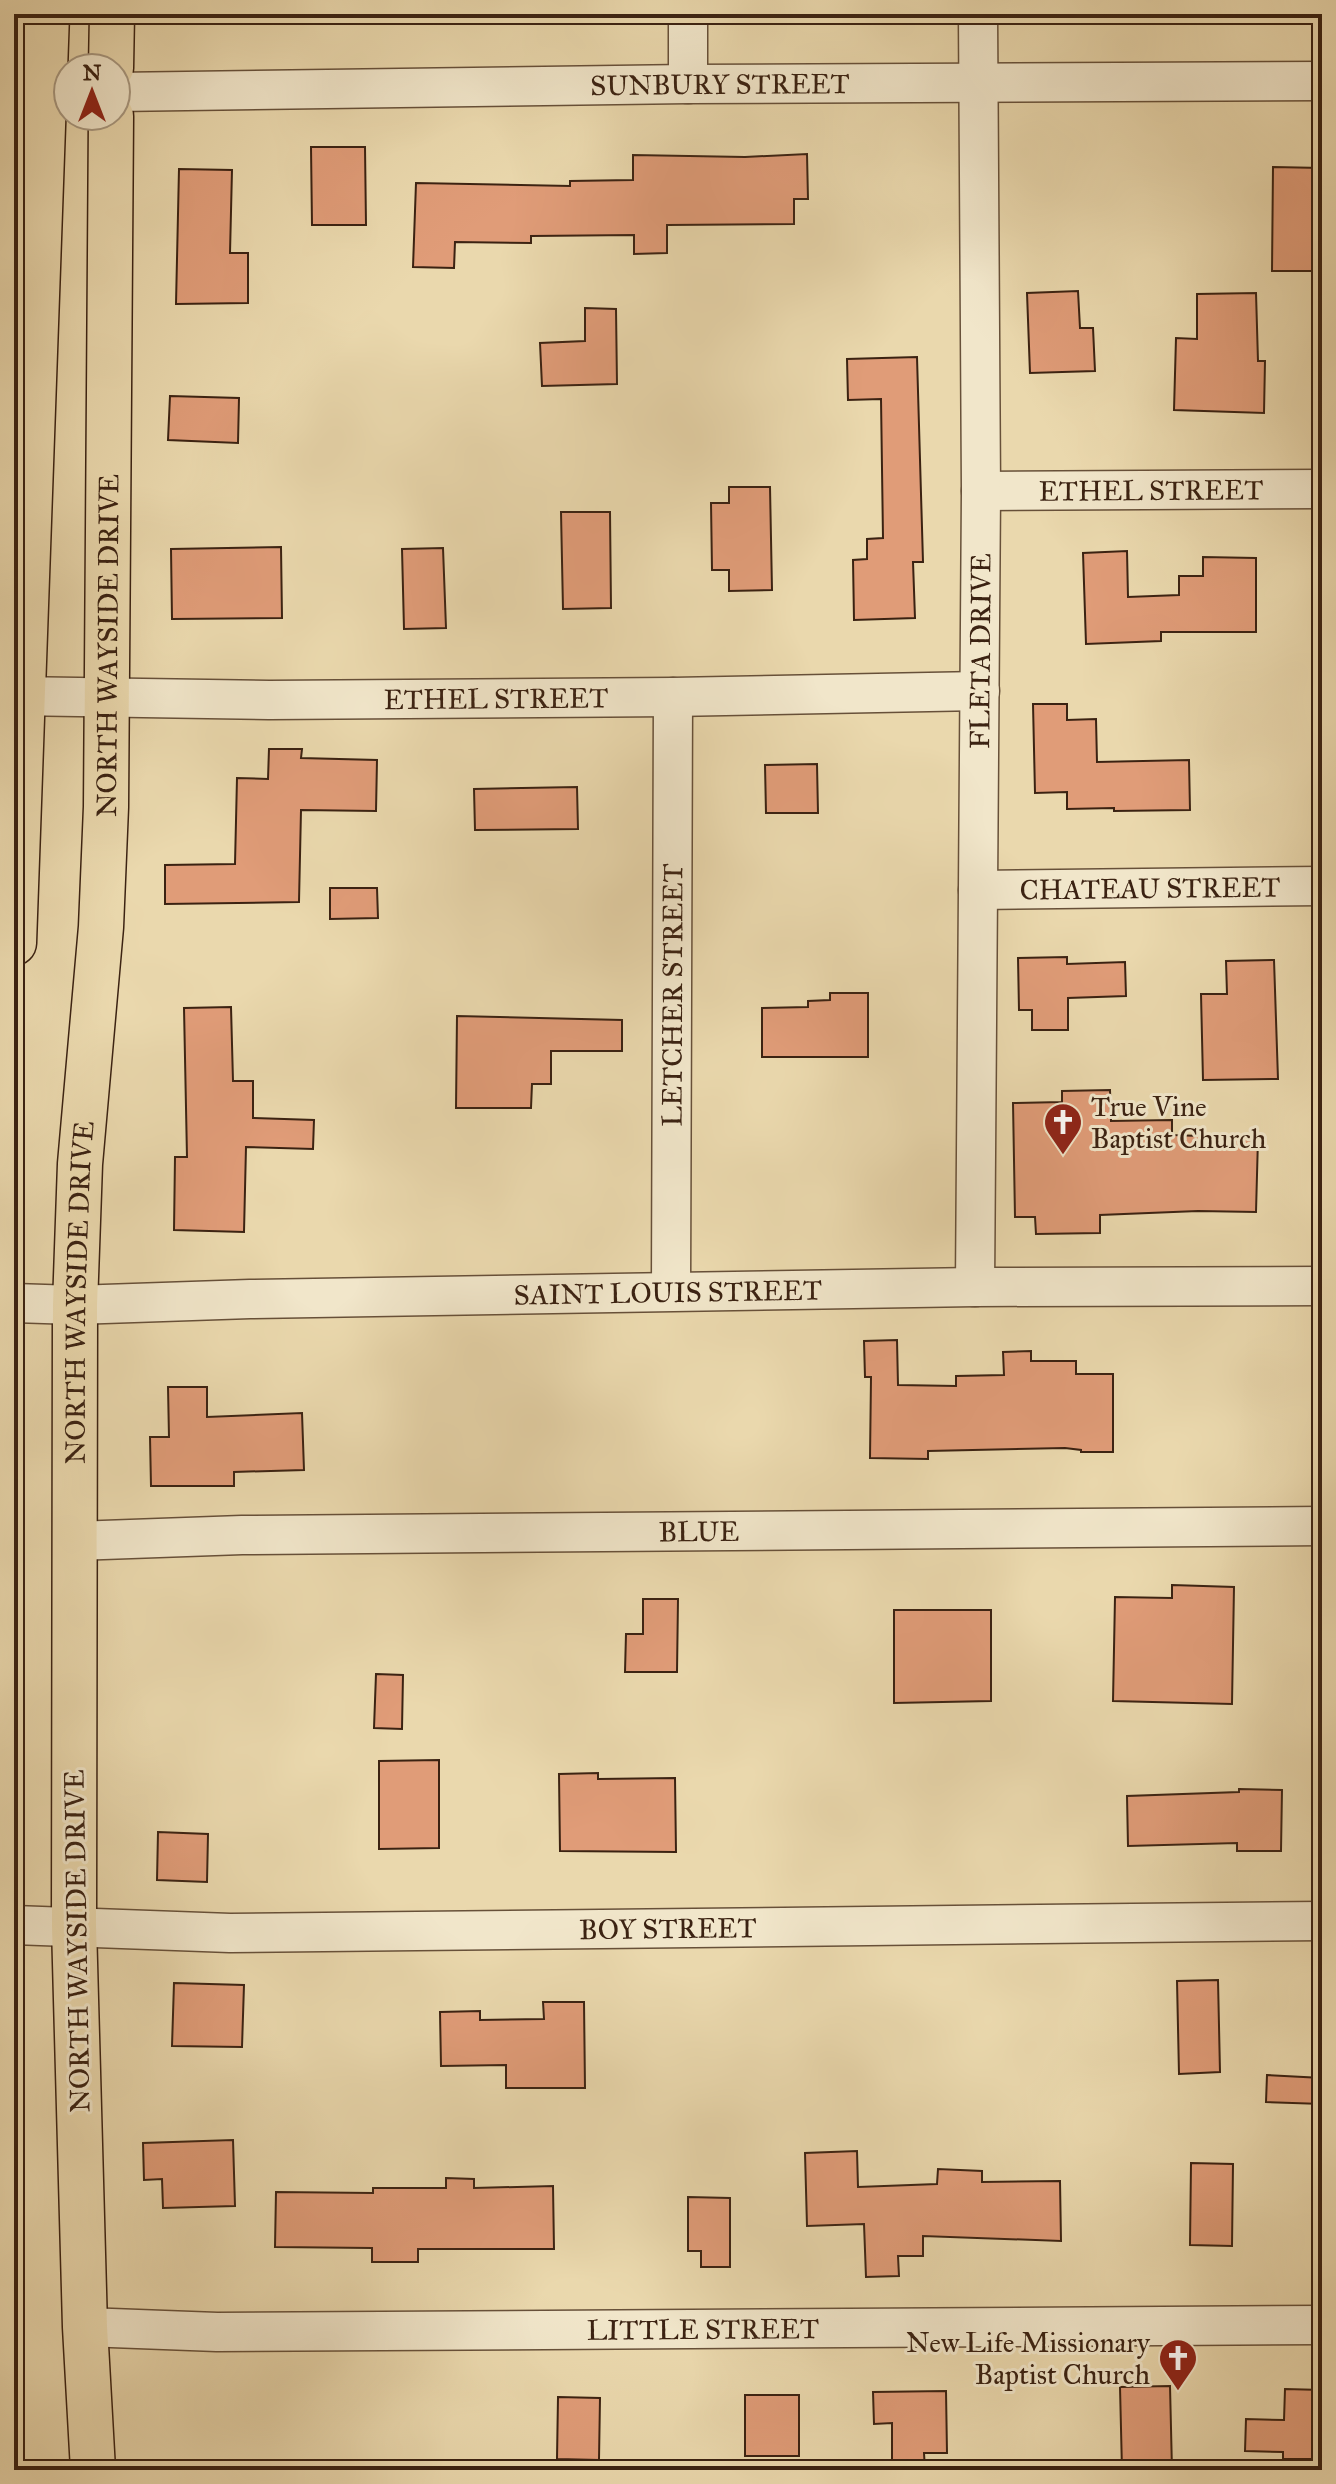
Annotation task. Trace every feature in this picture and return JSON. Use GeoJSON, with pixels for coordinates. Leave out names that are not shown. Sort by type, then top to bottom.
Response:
{"type":"FeatureCollection","features":[{"type":"Feature","properties":{"kind":"main road"},"geometry":{"type":"LineString","coordinates":[[47,14],[52,53]]}},
{"type":"Feature","properties":{"kind":"main road"},"geometry":{"type":"LineString","coordinates":[[111,52],[112,14]]}},
{"type":"Feature","properties":{"kind":"main road"},"geometry":{"type":"LineString","coordinates":[[15,926],[24,321],[52,127]]}},
{"type":"Feature","properties":{"kind":"main road","name":"NORTH WAYSIDE DRIVE"},"geometry":{"type":"LineString","coordinates":[[93,2470],[85,2327],[74,1926],[75,1305],[80,1164],[101,927],[107,696],[111,132]]}},
{"type":"Feature","properties":{"kind":"street"},"geometry":{"type":"LineString","coordinates":[[688,14],[688,84]]}},
{"type":"Feature","properties":{"kind":"street","name":"FLETA DRIVE"},"geometry":{"type":"LineString","coordinates":[[975,1287],[981,491],[978,14]]}},
{"type":"Feature","properties":{"kind":"street","name":"SUNBURY STREET"},"geometry":{"type":"LineString","coordinates":[[132,92],[688,84],[1322,81]]}},
{"type":"Feature","properties":{"kind":"street","name":"ETHEL STREET"},"geometry":{"type":"LineString","coordinates":[[981,491],[1322,489]]}},
{"type":"Feature","properties":{"kind":"street","name":"ETHEL STREET"},"geometry":{"type":"LineString","coordinates":[[19,696],[269,700],[980,691]]}},
{"type":"Feature","properties":{"kind":"street","name":"LETCHER STREET"},"geometry":{"type":"LineString","coordinates":[[671,1291],[673,697]]}},
{"type":"Feature","properties":{"kind":"street","name":"CHATEAU STREET"},"geometry":{"type":"LineString","coordinates":[[978,890],[1322,886]]}},
{"type":"Feature","properties":{"kind":"street","name":"SAINT LOUIS STREET"},"geometry":{"type":"LineString","coordinates":[[14,1303],[75,1305],[975,1287],[1322,1286]]}},
{"type":"Feature","properties":{"kind":"street","name":"BLUE"},"geometry":{"type":"LineString","coordinates":[[75,1541],[274,1535],[1322,1526]]}},
{"type":"Feature","properties":{"kind":"street","name":"BOY STREET"},"geometry":{"type":"LineString","coordinates":[[14,1925],[246,1933],[1322,1921]]}},
{"type":"Feature","properties":{"kind":"street","name":"LITTLE STREET"},"geometry":{"type":"LineString","coordinates":[[85,2327],[233,2332],[1322,2325]]}},
{"type":"Feature","properties":{"kind":"building"},"geometry":{"type":"Polygon","coordinates":[[[311,147],[365,147],[366,225],[312,225],[311,147]]]}},
{"type":"Feature","properties":{"kind":"building"},"geometry":{"type":"Polygon","coordinates":[[[807,154],[808,199],[794,199],[794,224],[667,225],[667,253],[634,254],[634,235],[531,236],[531,243],[455,242],[454,268],[413,267],[416,183],[570,186],[570,181],[633,180],[633,155],[745,157],[807,154]]]}},
{"type":"Feature","properties":{"kind":"building"},"geometry":{"type":"Polygon","coordinates":[[[1273,167],[1322,168],[1322,271],[1272,271],[1273,167]]]}},
{"type":"Feature","properties":{"kind":"building"},"geometry":{"type":"Polygon","coordinates":[[[179,169],[232,170],[230,253],[248,253],[248,303],[176,304],[179,169]]]}},
{"type":"Feature","properties":{"kind":"building"},"geometry":{"type":"Polygon","coordinates":[[[1078,291],[1080,328],[1093,328],[1095,371],[1030,373],[1027,293],[1078,291]]]}},
{"type":"Feature","properties":{"kind":"building"},"geometry":{"type":"Polygon","coordinates":[[[1256,293],[1258,361],[1265,361],[1264,413],[1174,410],[1176,338],[1197,339],[1197,294],[1256,293]]]}},
{"type":"Feature","properties":{"kind":"building"},"geometry":{"type":"Polygon","coordinates":[[[585,308],[616,309],[617,384],[542,386],[540,343],[585,341],[585,308]]]}},
{"type":"Feature","properties":{"kind":"building"},"geometry":{"type":"Polygon","coordinates":[[[917,357],[923,562],[913,562],[915,618],[854,620],[853,560],[867,559],[867,539],[883,538],[881,399],[848,400],[847,359],[917,357]]]}},
{"type":"Feature","properties":{"kind":"building"},"geometry":{"type":"Polygon","coordinates":[[[170,396],[239,398],[238,443],[168,440],[170,396]]]}},
{"type":"Feature","properties":{"kind":"building"},"geometry":{"type":"Polygon","coordinates":[[[729,487],[770,487],[772,590],[729,591],[729,570],[712,570],[711,503],[729,503],[729,487]]]}},
{"type":"Feature","properties":{"kind":"building"},"geometry":{"type":"Polygon","coordinates":[[[561,512],[610,512],[611,608],[563,609],[561,512]]]}},
{"type":"Feature","properties":{"kind":"building"},"geometry":{"type":"Polygon","coordinates":[[[281,547],[282,618],[172,619],[171,549],[281,547]]]}},
{"type":"Feature","properties":{"kind":"building"},"geometry":{"type":"Polygon","coordinates":[[[443,548],[446,628],[404,629],[402,549],[443,548]]]}},
{"type":"Feature","properties":{"kind":"building"},"geometry":{"type":"Polygon","coordinates":[[[1127,551],[1128,597],[1179,595],[1179,576],[1203,576],[1203,557],[1256,558],[1256,632],[1161,632],[1161,641],[1086,644],[1083,553],[1127,551]]]}},
{"type":"Feature","properties":{"kind":"building"},"geometry":{"type":"Polygon","coordinates":[[[1033,704],[1067,704],[1067,720],[1096,719],[1097,762],[1189,760],[1190,810],[1067,809],[1067,792],[1035,793],[1033,704]]]}},
{"type":"Feature","properties":{"kind":"building"},"geometry":{"type":"Polygon","coordinates":[[[269,749],[302,749],[301,758],[377,760],[376,811],[301,810],[299,902],[165,904],[165,865],[235,864],[237,778],[268,779],[269,749]]]}},
{"type":"Feature","properties":{"kind":"building"},"geometry":{"type":"Polygon","coordinates":[[[817,764],[818,813],[766,813],[765,765],[817,764]]]}},
{"type":"Feature","properties":{"kind":"building"},"geometry":{"type":"Polygon","coordinates":[[[577,787],[578,829],[475,830],[474,789],[577,787]]]}},
{"type":"Feature","properties":{"kind":"building"},"geometry":{"type":"Polygon","coordinates":[[[330,888],[377,888],[378,918],[330,919],[330,888]]]}},
{"type":"Feature","properties":{"kind":"building"},"geometry":{"type":"Polygon","coordinates":[[[1067,957],[1067,964],[1125,962],[1126,996],[1068,998],[1068,1030],[1032,1030],[1032,1010],[1019,1010],[1018,958],[1067,957]]]}},
{"type":"Feature","properties":{"kind":"building"},"geometry":{"type":"Polygon","coordinates":[[[1274,960],[1278,1079],[1203,1080],[1201,994],[1227,994],[1226,961],[1274,960]]]}},
{"type":"Feature","properties":{"kind":"building"},"geometry":{"type":"Polygon","coordinates":[[[830,993],[868,993],[868,1057],[762,1057],[762,1008],[808,1007],[808,1001],[830,1000],[830,993]]]}},
{"type":"Feature","properties":{"kind":"building"},"geometry":{"type":"Polygon","coordinates":[[[231,1007],[233,1081],[253,1081],[253,1118],[314,1120],[313,1149],[246,1147],[244,1232],[174,1230],[175,1157],[187,1157],[184,1008],[231,1007]]]}},
{"type":"Feature","properties":{"kind":"building"},"geometry":{"type":"Polygon","coordinates":[[[457,1016],[622,1020],[622,1051],[551,1051],[551,1084],[532,1084],[531,1108],[456,1108],[457,1016]]]}},
{"type":"Feature","properties":{"kind":"building"},"geometry":{"type":"Polygon","coordinates":[[[1110,1090],[1111,1121],[1172,1120],[1172,1135],[1258,1138],[1256,1212],[1100,1215],[1100,1233],[1036,1234],[1035,1217],[1015,1217],[1013,1103],[1062,1102],[1062,1091],[1110,1090]]]}},
{"type":"Feature","properties":{"kind":"building"},"geometry":{"type":"Polygon","coordinates":[[[897,1340],[898,1385],[956,1386],[956,1376],[1004,1375],[1003,1352],[1031,1351],[1031,1361],[1076,1361],[1076,1374],[1113,1374],[1113,1452],[1081,1452],[1065,1448],[928,1451],[928,1459],[870,1458],[871,1377],[865,1377],[864,1341],[897,1340]]]}},
{"type":"Feature","properties":{"kind":"building"},"geometry":{"type":"Polygon","coordinates":[[[168,1387],[207,1387],[207,1417],[302,1413],[304,1470],[234,1472],[234,1486],[151,1486],[150,1437],[169,1437],[168,1387]]]}},
{"type":"Feature","properties":{"kind":"building"},"geometry":{"type":"Polygon","coordinates":[[[1172,1585],[1234,1587],[1232,1704],[1113,1701],[1115,1597],[1172,1598],[1172,1585]]]}},
{"type":"Feature","properties":{"kind":"building"},"geometry":{"type":"Polygon","coordinates":[[[643,1599],[678,1599],[677,1672],[625,1672],[626,1634],[643,1634],[643,1599]]]}},
{"type":"Feature","properties":{"kind":"building"},"geometry":{"type":"Polygon","coordinates":[[[894,1610],[991,1610],[991,1701],[894,1703],[894,1610]]]}},
{"type":"Feature","properties":{"kind":"building"},"geometry":{"type":"Polygon","coordinates":[[[376,1674],[403,1675],[402,1729],[374,1728],[376,1674]]]}},
{"type":"Feature","properties":{"kind":"building"},"geometry":{"type":"Polygon","coordinates":[[[439,1760],[439,1848],[379,1849],[379,1761],[439,1760]]]}},
{"type":"Feature","properties":{"kind":"building"},"geometry":{"type":"Polygon","coordinates":[[[598,1773],[598,1779],[675,1778],[676,1852],[560,1851],[559,1774],[598,1773]]]}},
{"type":"Feature","properties":{"kind":"building"},"geometry":{"type":"Polygon","coordinates":[[[1239,1789],[1282,1790],[1281,1851],[1237,1851],[1237,1843],[1128,1846],[1127,1796],[1239,1792],[1239,1789]]]}},
{"type":"Feature","properties":{"kind":"building"},"geometry":{"type":"Polygon","coordinates":[[[158,1832],[208,1834],[207,1882],[157,1880],[158,1832]]]}},
{"type":"Feature","properties":{"kind":"building"},"geometry":{"type":"Polygon","coordinates":[[[1218,1980],[1220,2072],[1179,2074],[1177,1981],[1218,1980]]]}},
{"type":"Feature","properties":{"kind":"building"},"geometry":{"type":"Polygon","coordinates":[[[174,1983],[244,1985],[242,2047],[172,2046],[174,1983]]]}},
{"type":"Feature","properties":{"kind":"building"},"geometry":{"type":"Polygon","coordinates":[[[543,2002],[584,2002],[585,2088],[506,2088],[506,2065],[441,2066],[440,2012],[480,2011],[480,2020],[544,2019],[543,2002]]]}},
{"type":"Feature","properties":{"kind":"building"},"geometry":{"type":"Polygon","coordinates":[[[1267,2075],[1322,2078],[1322,2104],[1266,2102],[1267,2075]]]}},
{"type":"Feature","properties":{"kind":"building"},"geometry":{"type":"Polygon","coordinates":[[[233,2140],[235,2206],[163,2208],[162,2179],[144,2180],[143,2143],[233,2140]]]}},
{"type":"Feature","properties":{"kind":"building"},"geometry":{"type":"Polygon","coordinates":[[[857,2151],[858,2187],[937,2184],[938,2169],[982,2171],[982,2182],[1060,2181],[1061,2241],[923,2236],[923,2256],[898,2256],[899,2276],[866,2277],[864,2224],[807,2226],[805,2153],[857,2151]]]}},
{"type":"Feature","properties":{"kind":"building"},"geometry":{"type":"Polygon","coordinates":[[[1191,2163],[1233,2164],[1232,2246],[1190,2245],[1191,2163]]]}},
{"type":"Feature","properties":{"kind":"building"},"geometry":{"type":"Polygon","coordinates":[[[446,2178],[474,2179],[474,2188],[553,2186],[554,2249],[418,2249],[418,2262],[372,2262],[372,2248],[275,2247],[276,2192],[373,2193],[373,2188],[446,2188],[446,2178]]]}},
{"type":"Feature","properties":{"kind":"building"},"geometry":{"type":"Polygon","coordinates":[[[688,2197],[730,2198],[730,2267],[701,2267],[701,2251],[688,2251],[688,2197]]]}},
{"type":"Feature","properties":{"kind":"building"},"geometry":{"type":"Polygon","coordinates":[[[1170,2386],[1172,2470],[1122,2470],[1120,2387],[1170,2386]]]}},
{"type":"Feature","properties":{"kind":"building"},"geometry":{"type":"Polygon","coordinates":[[[1285,2389],[1322,2390],[1322,2441],[1319,2441],[1318,2459],[1283,2459],[1283,2452],[1245,2451],[1246,2419],[1284,2420],[1285,2389]]]}},
{"type":"Feature","properties":{"kind":"building"},"geometry":{"type":"Polygon","coordinates":[[[946,2391],[947,2453],[924,2453],[925,2470],[892,2470],[892,2423],[874,2424],[873,2392],[946,2391]]]}},
{"type":"Feature","properties":{"kind":"building"},"geometry":{"type":"Polygon","coordinates":[[[745,2395],[799,2395],[799,2456],[745,2456],[745,2395]]]}},
{"type":"Feature","properties":{"kind":"building"},"geometry":{"type":"Polygon","coordinates":[[[558,2397],[600,2398],[599,2460],[557,2459],[558,2397]]]}},
{"type":"Feature","properties":{"kind":"place","name":"True Vine Baptist Church"},"geometry":{"type":"Point","coordinates":[1063,1156]}},
{"type":"Feature","properties":{"kind":"place","name":"New Life Missionary Baptist Church"},"geometry":{"type":"Point","coordinates":[1178,2392]}}]}
